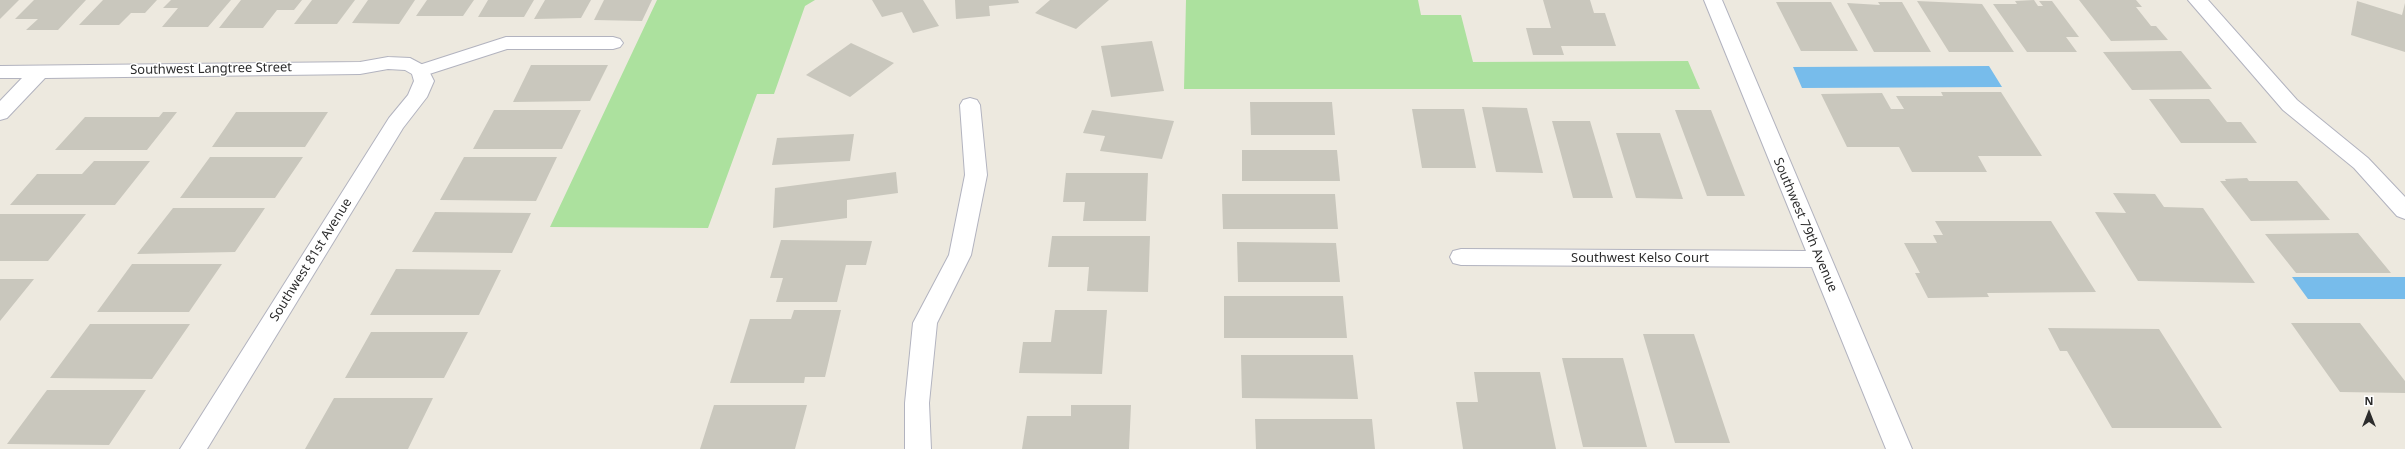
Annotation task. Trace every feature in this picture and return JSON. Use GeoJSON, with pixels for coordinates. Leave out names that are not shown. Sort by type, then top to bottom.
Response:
{"type":"FeatureCollection","features":[{"type":"Feature","properties":{"kind":"street","name":"Southwest 79th Avenue"},"geometry":{"type":"LineString","coordinates":[[1713,0],[1818,259],[1899,449]]}},
{"type":"Feature","properties":{"kind":"street"},"geometry":{"type":"LineString","coordinates":[[2197,0],[2209,10],[2290,105],[2361,163],[2405,211]]}},
{"type":"Feature","properties":{"kind":"street"},"geometry":{"type":"LineString","coordinates":[[420,71],[506,43],[613,42]]}},
{"type":"Feature","properties":{"kind":"street","name":"Southwest Langtree Street"},"geometry":{"type":"LineString","coordinates":[[0,72],[360,68],[388,63],[410,64],[420,71]]}},
{"type":"Feature","properties":{"kind":"street","name":"Southwest 81st Avenue"},"geometry":{"type":"LineString","coordinates":[[193,449],[396,123],[417,97],[424,82],[420,71]]}},
{"type":"Feature","properties":{"kind":"street"},"geometry":{"type":"LineString","coordinates":[[0,113],[39,72]]}},
{"type":"Feature","properties":{"kind":"street"},"geometry":{"type":"LineString","coordinates":[[918,449],[917,403],[925,323],[960,255],[976,175],[970,105]]}},
{"type":"Feature","properties":{"kind":"street","name":"Southwest Kelso Court"},"geometry":{"type":"LineString","coordinates":[[1461,257],[1818,259]]}},
{"type":"Feature","properties":{"kind":"green space"},"geometry":{"type":"Polygon","coordinates":[[[657,0],[815,0],[805,6],[774,94],[757,94],[708,228],[550,227],[657,0]]]}},
{"type":"Feature","properties":{"kind":"green space"},"geometry":{"type":"Polygon","coordinates":[[[1186,0],[1418,0],[1421,15],[1461,15],[1473,62],[1688,61],[1700,89],[1184,89],[1186,0]]]}},
{"type":"Feature","properties":{"kind":"water"},"geometry":{"type":"Polygon","coordinates":[[[1989,66],[2002,87],[1802,88],[1793,67],[1989,66]]]}},
{"type":"Feature","properties":{"kind":"water"},"geometry":{"type":"Polygon","coordinates":[[[2292,277],[2405,277],[2405,299],[2308,299],[2292,277]]]}},
{"type":"Feature","properties":{"kind":"building"},"geometry":{"type":"Polygon","coordinates":[[[0,0],[19,0],[0,19],[0,0]]]}},
{"type":"Feature","properties":{"kind":"building"},"geometry":{"type":"Polygon","coordinates":[[[34,0],[86,0],[58,30],[26,30],[38,19],[15,19],[34,0]]]}},
{"type":"Feature","properties":{"kind":"building"},"geometry":{"type":"Polygon","coordinates":[[[103,0],[157,0],[145,13],[131,13],[119,25],[79,25],[103,0]]]}},
{"type":"Feature","properties":{"kind":"building"},"geometry":{"type":"Polygon","coordinates":[[[171,0],[231,0],[208,27],[162,27],[178,8],[163,8],[171,0]]]}},
{"type":"Feature","properties":{"kind":"building"},"geometry":{"type":"Polygon","coordinates":[[[241,0],[302,0],[294,10],[277,10],[263,28],[219,28],[241,0]]]}},
{"type":"Feature","properties":{"kind":"building"},"geometry":{"type":"Polygon","coordinates":[[[312,0],[355,0],[337,24],[294,24],[312,0]]]}},
{"type":"Feature","properties":{"kind":"building"},"geometry":{"type":"Polygon","coordinates":[[[368,0],[415,0],[399,24],[352,23],[368,0]]]}},
{"type":"Feature","properties":{"kind":"building"},"geometry":{"type":"Polygon","coordinates":[[[427,0],[474,0],[463,16],[416,16],[427,0]]]}},
{"type":"Feature","properties":{"kind":"building"},"geometry":{"type":"Polygon","coordinates":[[[488,0],[534,0],[524,17],[478,17],[488,0]]]}},
{"type":"Feature","properties":{"kind":"building"},"geometry":{"type":"Polygon","coordinates":[[[545,0],[591,0],[581,18],[534,19],[545,0]]]}},
{"type":"Feature","properties":{"kind":"building"},"geometry":{"type":"Polygon","coordinates":[[[604,0],[652,0],[642,21],[594,20],[604,0]]]}},
{"type":"Feature","properties":{"kind":"building"},"geometry":{"type":"Polygon","coordinates":[[[872,0],[923,0],[939,26],[913,33],[902,12],[882,17],[872,0]]]}},
{"type":"Feature","properties":{"kind":"building"},"geometry":{"type":"Polygon","coordinates":[[[955,0],[1018,0],[1019,3],[989,6],[990,16],[956,19],[955,0]]]}},
{"type":"Feature","properties":{"kind":"building"},"geometry":{"type":"Polygon","coordinates":[[[1050,0],[1109,0],[1076,29],[1035,13],[1050,0]]]}},
{"type":"Feature","properties":{"kind":"building"},"geometry":{"type":"Polygon","coordinates":[[[1543,0],[1590,0],[1594,13],[1605,13],[1616,46],[1561,46],[1564,55],[1533,55],[1526,28],[1551,28],[1543,0]]]}},
{"type":"Feature","properties":{"kind":"building"},"geometry":{"type":"Polygon","coordinates":[[[2034,0],[2038,6],[2043,6],[2039,1],[2052,1],[2079,37],[2066,37],[2077,52],[2027,52],[1993,4],[2017,4],[2015,1],[2034,0]]]}},
{"type":"Feature","properties":{"kind":"building"},"geometry":{"type":"Polygon","coordinates":[[[2079,0],[2136,0],[2142,7],[2136,7],[2151,26],[2156,26],[2168,40],[2111,41],[2079,0]]]}},
{"type":"Feature","properties":{"kind":"building"},"geometry":{"type":"Polygon","coordinates":[[[1917,1],[1982,4],[2014,52],[1949,52],[1917,1]]]}},
{"type":"Feature","properties":{"kind":"building"},"geometry":{"type":"Polygon","coordinates":[[[2357,1],[2402,15],[2405,3],[2405,52],[2351,35],[2357,1]]]}},
{"type":"Feature","properties":{"kind":"building"},"geometry":{"type":"Polygon","coordinates":[[[1776,2],[1831,2],[1858,51],[1801,51],[1776,2]]]}},
{"type":"Feature","properties":{"kind":"building"},"geometry":{"type":"Polygon","coordinates":[[[1878,2],[1902,2],[1931,52],[1874,52],[1847,3],[1880,5],[1878,2]]]}},
{"type":"Feature","properties":{"kind":"building"},"geometry":{"type":"Polygon","coordinates":[[[1152,41],[1164,91],[1111,97],[1101,46],[1152,41]]]}},
{"type":"Feature","properties":{"kind":"building"},"geometry":{"type":"Polygon","coordinates":[[[851,43],[894,63],[850,97],[806,75],[851,43]]]}},
{"type":"Feature","properties":{"kind":"building"},"geometry":{"type":"Polygon","coordinates":[[[2181,51],[2212,89],[2132,90],[2103,52],[2181,51]]]}},
{"type":"Feature","properties":{"kind":"building"},"geometry":{"type":"Polygon","coordinates":[[[531,65],[608,65],[590,101],[513,102],[531,65]]]}},
{"type":"Feature","properties":{"kind":"building"},"geometry":{"type":"Polygon","coordinates":[[[1941,92],[2001,92],[2042,156],[1978,156],[1987,172],[1912,172],[1899,147],[1847,147],[1821,94],[1882,93],[1891,109],[1904,109],[1896,96],[1943,96],[1941,92]]]}},
{"type":"Feature","properties":{"kind":"building"},"geometry":{"type":"Polygon","coordinates":[[[2149,99],[2209,99],[2227,122],[2241,122],[2257,143],[2181,143],[2149,99]]]}},
{"type":"Feature","properties":{"kind":"building"},"geometry":{"type":"Polygon","coordinates":[[[1250,102],[1332,102],[1335,135],[1251,135],[1250,102]]]}},
{"type":"Feature","properties":{"kind":"building"},"geometry":{"type":"Polygon","coordinates":[[[1482,107],[1527,108],[1543,173],[1496,172],[1482,107]]]}},
{"type":"Feature","properties":{"kind":"building"},"geometry":{"type":"Polygon","coordinates":[[[1412,109],[1464,109],[1476,168],[1422,168],[1412,109]]]}},
{"type":"Feature","properties":{"kind":"building"},"geometry":{"type":"Polygon","coordinates":[[[494,110],[581,110],[562,149],[473,149],[494,110]]]}},
{"type":"Feature","properties":{"kind":"building"},"geometry":{"type":"Polygon","coordinates":[[[1092,110],[1174,121],[1162,159],[1100,151],[1105,136],[1083,133],[1092,110]]]}},
{"type":"Feature","properties":{"kind":"building"},"geometry":{"type":"Polygon","coordinates":[[[1675,110],[1711,110],[1745,196],[1707,196],[1675,110]]]}},
{"type":"Feature","properties":{"kind":"building"},"geometry":{"type":"Polygon","coordinates":[[[163,112],[177,112],[147,150],[55,150],[85,117],[159,117],[163,112]]]}},
{"type":"Feature","properties":{"kind":"building"},"geometry":{"type":"Polygon","coordinates":[[[236,112],[328,112],[305,147],[212,147],[236,112]]]}},
{"type":"Feature","properties":{"kind":"building"},"geometry":{"type":"Polygon","coordinates":[[[1552,121],[1590,121],[1613,198],[1573,198],[1552,121]]]}},
{"type":"Feature","properties":{"kind":"building"},"geometry":{"type":"Polygon","coordinates":[[[1616,133],[1660,133],[1683,199],[1636,198],[1616,133]]]}},
{"type":"Feature","properties":{"kind":"building"},"geometry":{"type":"Polygon","coordinates":[[[854,134],[850,161],[772,165],[777,138],[854,134]]]}},
{"type":"Feature","properties":{"kind":"building"},"geometry":{"type":"Polygon","coordinates":[[[1242,150],[1337,150],[1340,181],[1242,181],[1242,150]]]}},
{"type":"Feature","properties":{"kind":"building"},"geometry":{"type":"Polygon","coordinates":[[[210,157],[303,157],[275,198],[180,198],[210,157]]]}},
{"type":"Feature","properties":{"kind":"building"},"geometry":{"type":"Polygon","coordinates":[[[464,157],[557,157],[536,201],[440,200],[464,157]]]}},
{"type":"Feature","properties":{"kind":"building"},"geometry":{"type":"Polygon","coordinates":[[[94,161],[150,161],[115,205],[10,205],[37,174],[82,174],[94,161]]]}},
{"type":"Feature","properties":{"kind":"building"},"geometry":{"type":"Polygon","coordinates":[[[896,172],[898,193],[847,200],[847,218],[773,228],[775,188],[896,172]]]}},
{"type":"Feature","properties":{"kind":"building"},"geometry":{"type":"Polygon","coordinates":[[[1066,173],[1148,173],[1146,221],[1083,221],[1085,202],[1063,202],[1066,173]]]}},
{"type":"Feature","properties":{"kind":"building"},"geometry":{"type":"Polygon","coordinates":[[[2247,178],[2249,181],[2297,181],[2330,220],[2251,221],[2220,181],[2226,181],[2225,179],[2247,178]]]}},
{"type":"Feature","properties":{"kind":"building"},"geometry":{"type":"Polygon","coordinates":[[[2113,193],[2155,194],[2164,207],[2203,208],[2255,283],[2138,281],[2095,212],[2126,213],[2113,193]]]}},
{"type":"Feature","properties":{"kind":"building"},"geometry":{"type":"Polygon","coordinates":[[[1222,194],[1335,194],[1338,229],[1223,229],[1222,194]]]}},
{"type":"Feature","properties":{"kind":"building"},"geometry":{"type":"Polygon","coordinates":[[[173,208],[265,208],[235,252],[137,254],[173,208]]]}},
{"type":"Feature","properties":{"kind":"building"},"geometry":{"type":"Polygon","coordinates":[[[435,212],[531,213],[512,253],[412,252],[435,212]]]}},
{"type":"Feature","properties":{"kind":"building"},"geometry":{"type":"Polygon","coordinates":[[[0,214],[86,214],[48,261],[0,261],[0,214]]]}},
{"type":"Feature","properties":{"kind":"building"},"geometry":{"type":"Polygon","coordinates":[[[1935,221],[2051,221],[2096,292],[1987,293],[1989,297],[1928,298],[1915,273],[1920,273],[1904,243],[1937,243],[1933,235],[1943,235],[1935,221]]]}},
{"type":"Feature","properties":{"kind":"building"},"geometry":{"type":"Polygon","coordinates":[[[2358,233],[2391,273],[2296,273],[2265,234],[2358,233]]]}},
{"type":"Feature","properties":{"kind":"building"},"geometry":{"type":"Polygon","coordinates":[[[1052,236],[1150,236],[1148,292],[1087,291],[1089,267],[1048,267],[1052,236]]]}},
{"type":"Feature","properties":{"kind":"building"},"geometry":{"type":"Polygon","coordinates":[[[781,240],[872,241],[866,265],[846,265],[837,302],[776,302],[783,278],[770,278],[781,240]]]}},
{"type":"Feature","properties":{"kind":"building"},"geometry":{"type":"Polygon","coordinates":[[[1237,242],[1336,243],[1340,282],[1238,282],[1237,242]]]}},
{"type":"Feature","properties":{"kind":"building"},"geometry":{"type":"Polygon","coordinates":[[[132,264],[222,264],[189,312],[97,312],[132,264]]]}},
{"type":"Feature","properties":{"kind":"building"},"geometry":{"type":"Polygon","coordinates":[[[396,269],[501,270],[479,315],[370,315],[396,269]]]}},
{"type":"Feature","properties":{"kind":"building"},"geometry":{"type":"Polygon","coordinates":[[[0,279],[34,279],[0,321],[0,279]]]}},
{"type":"Feature","properties":{"kind":"building"},"geometry":{"type":"Polygon","coordinates":[[[1224,296],[1343,296],[1347,338],[1224,338],[1224,296]]]}},
{"type":"Feature","properties":{"kind":"building"},"geometry":{"type":"Polygon","coordinates":[[[794,310],[841,310],[825,377],[805,377],[804,383],[730,383],[750,319],[791,319],[794,310]]]}},
{"type":"Feature","properties":{"kind":"building"},"geometry":{"type":"Polygon","coordinates":[[[1055,310],[1107,310],[1102,374],[1019,373],[1023,342],[1051,342],[1055,310]]]}},
{"type":"Feature","properties":{"kind":"building"},"geometry":{"type":"Polygon","coordinates":[[[2291,323],[2360,323],[2405,381],[2405,393],[2340,392],[2291,323]]]}},
{"type":"Feature","properties":{"kind":"building"},"geometry":{"type":"Polygon","coordinates":[[[90,324],[190,324],[152,379],[50,378],[90,324]]]}},
{"type":"Feature","properties":{"kind":"building"},"geometry":{"type":"Polygon","coordinates":[[[2048,328],[2159,329],[2222,428],[2112,428],[2067,351],[2060,351],[2048,328]]]}},
{"type":"Feature","properties":{"kind":"building"},"geometry":{"type":"Polygon","coordinates":[[[371,332],[468,332],[444,378],[345,378],[371,332]]]}},
{"type":"Feature","properties":{"kind":"building"},"geometry":{"type":"Polygon","coordinates":[[[1643,334],[1694,334],[1730,443],[1675,443],[1643,334]]]}},
{"type":"Feature","properties":{"kind":"building"},"geometry":{"type":"Polygon","coordinates":[[[1241,355],[1353,355],[1358,399],[1242,398],[1241,355]]]}},
{"type":"Feature","properties":{"kind":"building"},"geometry":{"type":"Polygon","coordinates":[[[1562,358],[1623,358],[1647,447],[1583,447],[1562,358]]]}},
{"type":"Feature","properties":{"kind":"building"},"geometry":{"type":"Polygon","coordinates":[[[1474,372],[1540,372],[1556,449],[1463,449],[1456,402],[1478,402],[1474,372]]]}},
{"type":"Feature","properties":{"kind":"building"},"geometry":{"type":"Polygon","coordinates":[[[47,390],[146,390],[109,445],[7,444],[47,390]]]}},
{"type":"Feature","properties":{"kind":"building"},"geometry":{"type":"Polygon","coordinates":[[[334,398],[433,398],[408,449],[305,449],[334,398]]]}},
{"type":"Feature","properties":{"kind":"building"},"geometry":{"type":"Polygon","coordinates":[[[714,405],[807,405],[795,449],[700,449],[714,405]]]}},
{"type":"Feature","properties":{"kind":"building"},"geometry":{"type":"Polygon","coordinates":[[[1071,405],[1131,405],[1129,449],[1022,449],[1027,416],[1071,416],[1071,405]]]}},
{"type":"Feature","properties":{"kind":"building"},"geometry":{"type":"Polygon","coordinates":[[[1255,419],[1372,419],[1375,449],[1256,449],[1255,419]]]}}]}
